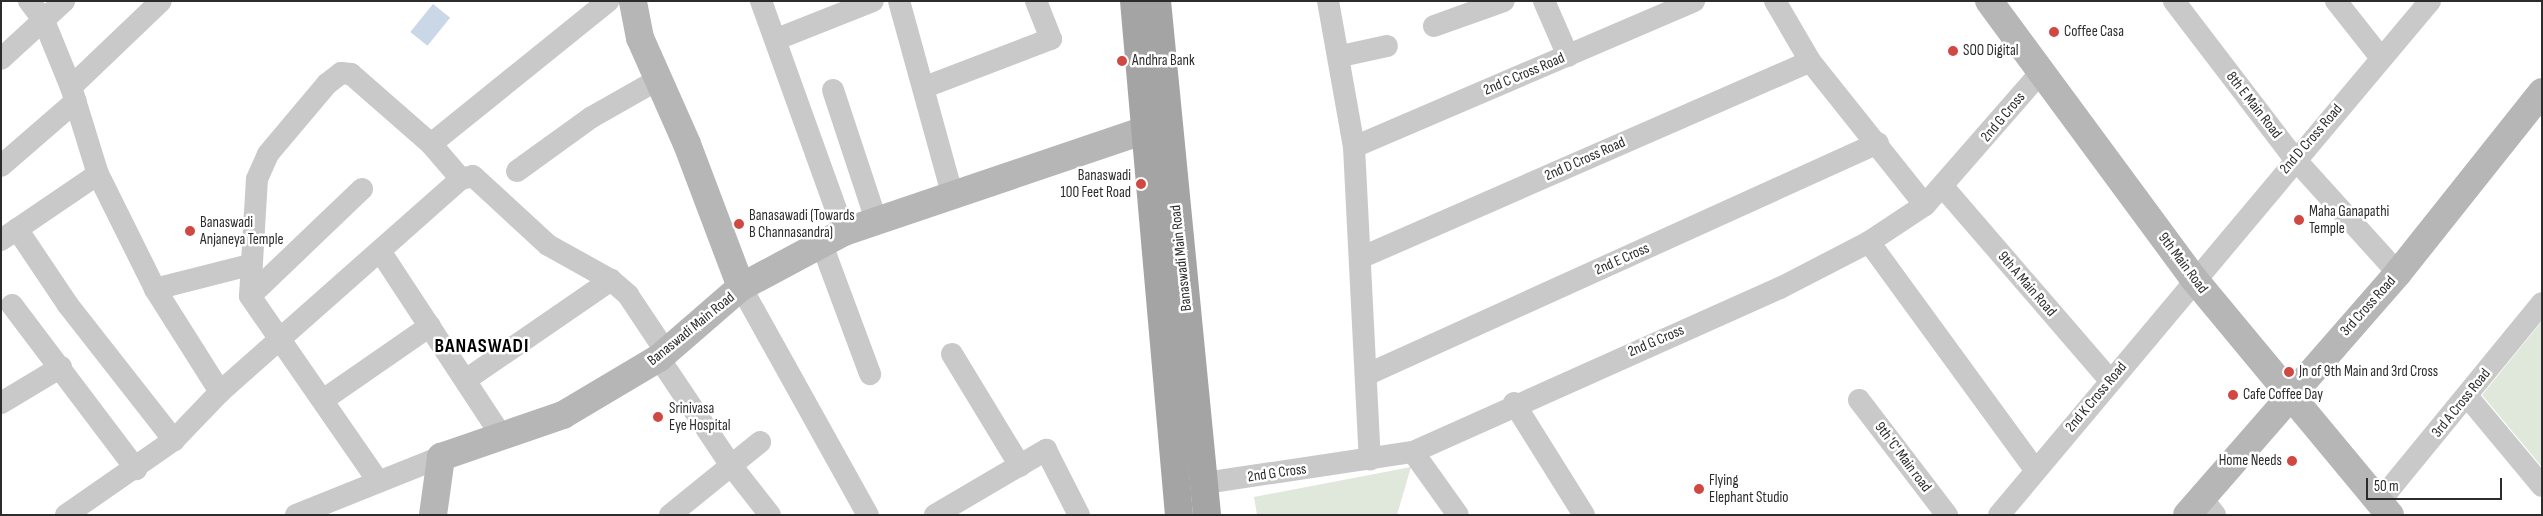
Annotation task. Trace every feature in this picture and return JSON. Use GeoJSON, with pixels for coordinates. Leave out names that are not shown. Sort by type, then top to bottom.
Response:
{"type":"FeatureCollection","features":[{"type":"Feature","properties":{"kind":"main road","name":"Banaswadi Main Road"},"geometry":{"type":"LineString","coordinates":[[1134,1],[1179,515]]}},
{"type":"Feature","properties":{"kind":"main road","name":"Banaswadi Main Road"},"geometry":{"type":"LineString","coordinates":[[1157,1],[1207,515]]}},
{"type":"Feature","properties":{"kind":"street"},"geometry":{"type":"LineString","coordinates":[[29,1],[44,21],[74,94],[98,174],[155,289],[220,392]]}},
{"type":"Feature","properties":{"kind":"street"},"geometry":{"type":"LineString","coordinates":[[1,59],[64,1]]}},
{"type":"Feature","properties":{"kind":"street"},"geometry":{"type":"LineString","coordinates":[[1,166],[74,94],[161,1]]}},
{"type":"Feature","properties":{"kind":"street"},"geometry":{"type":"LineString","coordinates":[[431,144],[608,1]]}},
{"type":"Feature","properties":{"kind":"street","name":"Banaswadi Main Road"},"geometry":{"type":"LineString","coordinates":[[441,457],[500,434],[562,415],[663,355],[741,287],[687,144],[640,38],[633,1]]}},
{"type":"Feature","properties":{"kind":"street"},"geometry":{"type":"LineString","coordinates":[[761,1],[777,39],[870,374]]}},
{"type":"Feature","properties":{"kind":"street"},"geometry":{"type":"LineString","coordinates":[[777,39],[849,6],[873,1]]}},
{"type":"Feature","properties":{"kind":"street"},"geometry":{"type":"LineString","coordinates":[[899,1],[925,87],[952,193]]}},
{"type":"Feature","properties":{"kind":"street"},"geometry":{"type":"LineString","coordinates":[[925,87],[1051,39],[1036,1]]}},
{"type":"Feature","properties":{"kind":"street"},"geometry":{"type":"LineString","coordinates":[[1328,1],[1341,56],[1354,147],[1370,460]]}},
{"type":"Feature","properties":{"kind":"street"},"geometry":{"type":"LineString","coordinates":[[1434,26],[1504,1]]}},
{"type":"Feature","properties":{"kind":"street"},"geometry":{"type":"LineString","coordinates":[[1544,1],[1568,56]]}},
{"type":"Feature","properties":{"kind":"street","name":"2nd C Cross Road"},"geometry":{"type":"LineString","coordinates":[[1354,147],[1694,1]]}},
{"type":"Feature","properties":{"kind":"street"},"geometry":{"type":"LineString","coordinates":[[1775,1],[1810,61],[1878,142],[1925,205]]}},
{"type":"Feature","properties":{"kind":"street","name":"9th Main Road"},"geometry":{"type":"LineString","coordinates":[[1989,1],[2040,73],[2194,279],[2384,508]]}},
{"type":"Feature","properties":{"kind":"street","name":"8th E Main Road"},"geometry":{"type":"LineString","coordinates":[[2174,1],[2294,158],[2398,273]]}},
{"type":"Feature","properties":{"kind":"street"},"geometry":{"type":"LineString","coordinates":[[2336,1],[2381,58]]}},
{"type":"Feature","properties":{"kind":"street","name":"2nd D Cross Road"},"geometry":{"type":"LineString","coordinates":[[2194,279],[2294,158],[2430,1]]}},
{"type":"Feature","properties":{"kind":"street"},"geometry":{"type":"LineString","coordinates":[[1341,56],[1387,46]]}},
{"type":"Feature","properties":{"kind":"street","name":"2nd D Cross Road"},"geometry":{"type":"LineString","coordinates":[[1360,258],[1810,61]]}},
{"type":"Feature","properties":{"kind":"street","name":"2nd G Cross"},"geometry":{"type":"LineString","coordinates":[[1205,483],[1370,460],[1413,452],[1514,403],[1780,288],[1869,242],[1925,205],[1944,188],[2040,73]]}},
{"type":"Feature","properties":{"kind":"street"},"geometry":{"type":"LineString","coordinates":[[378,480],[282,339],[250,296],[249,265],[256,179],[268,154],[326,84],[341,74],[351,74],[431,144],[461,179]]}},
{"type":"Feature","properties":{"kind":"street"},"geometry":{"type":"LineString","coordinates":[[517,171],[592,117],[657,80]]}},
{"type":"Feature","properties":{"kind":"street"},"geometry":{"type":"LineString","coordinates":[[834,90],[876,220]]}},
{"type":"Feature","properties":{"kind":"street","name":"3rd Cross Road"},"geometry":{"type":"LineString","coordinates":[[2201,509],[2288,394],[2398,273],[2542,92]]}},
{"type":"Feature","properties":{"kind":"street"},"geometry":{"type":"LineString","coordinates":[[861,512],[741,287],[833,237],[876,220],[1145,130]]}},
{"type":"Feature","properties":{"kind":"street","name":"2nd E Cross"},"geometry":{"type":"LineString","coordinates":[[1366,375],[1878,142]]}},
{"type":"Feature","properties":{"kind":"street"},"geometry":{"type":"LineString","coordinates":[[98,174],[5,237],[68,305],[174,440]]}},
{"type":"Feature","properties":{"kind":"street"},"geometry":{"type":"LineString","coordinates":[[66,515],[136,469],[174,440],[220,392],[461,179],[473,176],[548,245],[611,280],[628,295],[730,464],[770,515]]}},
{"type":"Feature","properties":{"kind":"street","name":"9th A Main Road"},"geometry":{"type":"LineString","coordinates":[[1944,188],[2110,380]]}},
{"type":"Feature","properties":{"kind":"street"},"geometry":{"type":"LineString","coordinates":[[250,296],[362,189]]}},
{"type":"Feature","properties":{"kind":"street"},"geometry":{"type":"LineString","coordinates":[[1869,242],[2035,470]]}},
{"type":"Feature","properties":{"kind":"street"},"geometry":{"type":"LineString","coordinates":[[380,251],[467,379],[500,434]]}},
{"type":"Feature","properties":{"kind":"street"},"geometry":{"type":"LineString","coordinates":[[155,289],[249,265]]}},
{"type":"Feature","properties":{"kind":"street","name":"2nd K Cross Road"},"geometry":{"type":"LineString","coordinates":[[1999,515],[2194,279]]}},
{"type":"Feature","properties":{"kind":"street"},"geometry":{"type":"LineString","coordinates":[[467,379],[611,280]]}},
{"type":"Feature","properties":{"kind":"street","name":"3rd A Cross Road"},"geometry":{"type":"LineString","coordinates":[[2384,508],[2467,396],[2542,303]]}},
{"type":"Feature","properties":{"kind":"street"},"geometry":{"type":"LineString","coordinates":[[12,306],[136,469]]}},
{"type":"Feature","properties":{"kind":"street"},"geometry":{"type":"LineString","coordinates":[[323,400],[430,326]]}},
{"type":"Feature","properties":{"kind":"street"},"geometry":{"type":"LineString","coordinates":[[952,354],[1020,466]]}},
{"type":"Feature","properties":{"kind":"street"},"geometry":{"type":"LineString","coordinates":[[1,403],[61,368]]}},
{"type":"Feature","properties":{"kind":"street"},"geometry":{"type":"LineString","coordinates":[[2467,396],[2542,486]]}},
{"type":"Feature","properties":{"kind":"street","name":"9th 'C' Main road"},"geometry":{"type":"LineString","coordinates":[[1859,400],[1947,515]]}},
{"type":"Feature","properties":{"kind":"street"},"geometry":{"type":"LineString","coordinates":[[1514,403],[1584,515]]}},
{"type":"Feature","properties":{"kind":"street"},"geometry":{"type":"LineString","coordinates":[[670,515],[730,464],[760,442]]}},
{"type":"Feature","properties":{"kind":"street"},"geometry":{"type":"LineString","coordinates":[[935,515],[964,508],[1020,466],[1046,450],[1078,515]]}},
{"type":"Feature","properties":{"kind":"street"},"geometry":{"type":"LineString","coordinates":[[1413,452],[1458,515]]}},
{"type":"Feature","properties":{"kind":"street"},"geometry":{"type":"LineString","coordinates":[[296,515],[378,480],[441,457],[433,515]]}},
{"type":"Feature","properties":{"kind":"shaded area"},"geometry":{"type":"Polygon","coordinates":[[[2542,321],[2542,467],[2482,395],[2542,321]]]}},
{"type":"Feature","properties":{"kind":"shaded area"},"geometry":{"type":"Polygon","coordinates":[[[1411,467],[1397,515],[1257,515],[1254,497],[1411,467]]]}},
{"type":"Feature","properties":{"kind":"water"},"geometry":{"type":"Polygon","coordinates":[[[433,4],[450,18],[427,46],[410,32],[433,4]]]}},
{"type":"Feature","properties":{"kind":"place","name":"Coffee Casa"},"geometry":{"type":"Point","coordinates":[2054,32]}},
{"type":"Feature","properties":{"kind":"place","name":"SOO Digital"},"geometry":{"type":"Point","coordinates":[1953,51]}},
{"type":"Feature","properties":{"kind":"place","name":"Andhra Bank"},"geometry":{"type":"Point","coordinates":[1122,61]}},
{"type":"Feature","properties":{"kind":"place","name":"Banaswadi 100 Feet Road"},"geometry":{"type":"Point","coordinates":[1141,184]}},
{"type":"Feature","properties":{"kind":"place","name":"Maha Ganapathi Temple"},"geometry":{"type":"Point","coordinates":[2299,220]}},
{"type":"Feature","properties":{"kind":"place","name":"Banasawadi (Towards B Channasandra)"},"geometry":{"type":"Point","coordinates":[739,224]}},
{"type":"Feature","properties":{"kind":"place","name":"Banaswadi Anjaneya Temple"},"geometry":{"type":"Point","coordinates":[190,231]}},
{"type":"Feature","properties":{"kind":"place","name":"Jn of 9th Main and 3rd Cross"},"geometry":{"type":"Point","coordinates":[2289,372]}},
{"type":"Feature","properties":{"kind":"place","name":"Cafe Coffee Day"},"geometry":{"type":"Point","coordinates":[2233,395]}},
{"type":"Feature","properties":{"kind":"place","name":"Srinivasa Eye Hospital"},"geometry":{"type":"Point","coordinates":[658,417]}},
{"type":"Feature","properties":{"kind":"place","name":"Home Needs"},"geometry":{"type":"Point","coordinates":[2292,461]}},
{"type":"Feature","properties":{"kind":"place","name":"Flying Elephant Studio"},"geometry":{"type":"Point","coordinates":[1699,489]}},
{"type":"Feature","properties":{"kind":"district","name":"BANASWADI"},"geometry":{"type":"Point","coordinates":[482,346]}}]}
